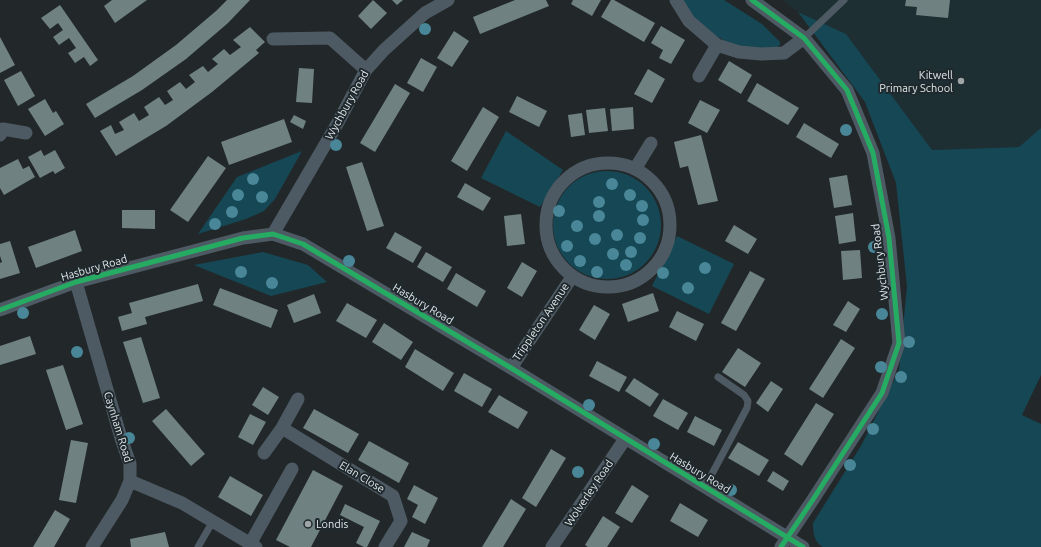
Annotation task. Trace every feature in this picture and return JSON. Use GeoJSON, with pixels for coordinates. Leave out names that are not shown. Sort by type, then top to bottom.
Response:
{"type":"FeatureCollection","features":[{"type":"Feature","properties":{"kind":"street","name":"Wychbury Road"},"geometry":{"type":"LineString","coordinates":[[273,234],[336,126],[366,70],[384,50],[425,13],[448,0]]}},
{"type":"Feature","properties":{"kind":"street"},"geometry":{"type":"LineString","coordinates":[[676,0],[689,22],[716,45],[739,52],[761,54],[784,53],[804,38]]}},
{"type":"Feature","properties":{"kind":"street","name":"Wychbury Road"},"geometry":{"type":"LineString","coordinates":[[752,0],[804,38],[847,90],[873,153],[889,238],[899,343],[882,393],[812,501],[783,542]]}},
{"type":"Feature","properties":{"kind":"street"},"geometry":{"type":"LineString","coordinates":[[273,39],[330,38],[366,70]]}},
{"type":"Feature","properties":{"kind":"street"},"geometry":{"type":"LineString","coordinates":[[699,76],[716,45]]}},
{"type":"Feature","properties":{"kind":"street"},"geometry":{"type":"LineString","coordinates":[[1,129],[26,133]]}},
{"type":"Feature","properties":{"kind":"street"},"geometry":{"type":"LineString","coordinates":[[635,169],[651,143]]}},
{"type":"Feature","properties":{"kind":"street","name":"Trippleton Avenue"},"geometry":{"type":"LineString","coordinates":[[615,163],[635,169],[652,180],[664,197],[670,217],[670,238],[662,257],[649,273],[631,284],[611,288],[590,285],[572,277],[557,262],[548,244],[545,223],[549,203],[560,185],[575,172],[594,164],[615,163]]}},
{"type":"Feature","properties":{"kind":"street","name":"Hasbury Road"},"geometry":{"type":"LineString","coordinates":[[0,310],[76,282],[243,238],[273,234],[303,244],[511,368],[705,487],[783,542],[803,547]]}},
{"type":"Feature","properties":{"kind":"street","name":"Trippleton Avenue"},"geometry":{"type":"LineString","coordinates":[[511,368],[572,277]]}},
{"type":"Feature","properties":{"kind":"street","name":"Caynham Road"},"geometry":{"type":"LineString","coordinates":[[76,282],[121,438],[130,464],[130,481]]}},
{"type":"Feature","properties":{"kind":"street"},"geometry":{"type":"LineString","coordinates":[[264,453],[282,428],[298,399]]}},
{"type":"Feature","properties":{"kind":"street","name":"Elan Close"},"geometry":{"type":"LineString","coordinates":[[282,428],[393,496],[401,521],[385,547]]}},
{"type":"Feature","properties":{"kind":"street","name":"Wolverley Road"},"geometry":{"type":"LineString","coordinates":[[552,547],[626,439]]}},
{"type":"Feature","properties":{"kind":"street"},"geometry":{"type":"LineString","coordinates":[[92,547],[122,500],[130,481],[182,503],[253,545],[292,469]]}},
{"type":"Feature","properties":{"kind":"lane"},"geometry":{"type":"LineString","coordinates":[[804,38],[844,0]]}},
{"type":"Feature","properties":{"kind":"lane"},"geometry":{"type":"LineString","coordinates":[[705,487],[748,408],[748,401],[744,395],[718,377]]}},
{"type":"Feature","properties":{"kind":"lane"},"geometry":{"type":"LineString","coordinates":[[198,547],[213,521]]}},
{"type":"Feature","properties":{"kind":"shaded area"},"geometry":{"type":"Polygon","coordinates":[[[681,0],[724,0],[762,24],[780,42],[780,45],[777,47],[757,49],[731,44],[714,35],[699,24],[681,0]]]}},
{"type":"Feature","properties":{"kind":"shaded area","name":"Kitwell Primary School"},"geometry":{"type":"Polygon","coordinates":[[[783,0],[1041,0],[1041,128],[1019,147],[932,150],[846,34],[798,12],[783,0]]]}},
{"type":"Feature","properties":{"kind":"shaded area"},"geometry":{"type":"Polygon","coordinates":[[[798,12],[846,34],[932,150],[1019,147],[1041,128],[1041,375],[1022,415],[1041,424],[1041,547],[823,547],[816,540],[813,523],[861,446],[899,370],[907,286],[896,183],[865,102],[798,12]]]}},
{"type":"Feature","properties":{"kind":"shaded area"},"geometry":{"type":"Polygon","coordinates":[[[506,131],[563,170],[540,207],[481,178],[506,131]]]}},
{"type":"Feature","properties":{"kind":"shaded area"},"geometry":{"type":"Polygon","coordinates":[[[302,151],[275,199],[264,211],[246,219],[198,234],[237,177],[302,151]]]}},
{"type":"Feature","properties":{"kind":"shaded area"},"geometry":{"type":"Polygon","coordinates":[[[607,171],[628,175],[645,187],[657,204],[661,225],[657,246],[645,263],[628,275],[607,279],[586,275],[569,263],[557,246],[553,225],[557,204],[569,187],[586,175],[607,171]]]}},
{"type":"Feature","properties":{"kind":"shaded area"},"geometry":{"type":"Polygon","coordinates":[[[677,236],[734,264],[709,314],[652,286],[677,236]]]}},
{"type":"Feature","properties":{"kind":"shaded area"},"geometry":{"type":"Polygon","coordinates":[[[263,252],[308,265],[327,282],[271,296],[194,265],[263,252]]]}},
{"type":"Feature","properties":{"kind":"building"},"geometry":{"type":"Polygon","coordinates":[[[112,0],[147,0],[115,23],[104,6],[112,0]]]}},
{"type":"Feature","properties":{"kind":"building"},"geometry":{"type":"Polygon","coordinates":[[[227,0],[250,0],[228,23],[186,59],[142,90],[95,118],[86,104],[133,76],[176,45],[227,0]]]}},
{"type":"Feature","properties":{"kind":"building"},"geometry":{"type":"Polygon","coordinates":[[[373,0],[387,13],[371,29],[358,16],[373,0]]]}},
{"type":"Feature","properties":{"kind":"building"},"geometry":{"type":"Polygon","coordinates":[[[392,0],[403,0],[397,5],[392,0]]]}},
{"type":"Feature","properties":{"kind":"building"},"geometry":{"type":"Polygon","coordinates":[[[515,0],[546,0],[549,6],[480,34],[473,17],[515,0]]]}},
{"type":"Feature","properties":{"kind":"building"},"geometry":{"type":"Polygon","coordinates":[[[573,0],[601,0],[592,16],[571,4],[573,0]]]}},
{"type":"Feature","properties":{"kind":"building"},"geometry":{"type":"Polygon","coordinates":[[[611,0],[614,0],[655,23],[644,42],[601,17],[611,0]]]}},
{"type":"Feature","properties":{"kind":"building"},"geometry":{"type":"Polygon","coordinates":[[[906,0],[950,0],[948,18],[916,15],[917,7],[905,6],[906,0]]]}},
{"type":"Feature","properties":{"kind":"building"},"geometry":{"type":"Polygon","coordinates":[[[60,5],[98,60],[90,66],[84,57],[75,63],[68,53],[76,48],[69,38],[59,45],[53,37],[63,30],[58,23],[50,29],[41,18],[60,5]]]}},
{"type":"Feature","properties":{"kind":"building"},"geometry":{"type":"Polygon","coordinates":[[[661,26],[685,40],[671,64],[659,58],[663,50],[651,43],[661,26]]]}},
{"type":"Feature","properties":{"kind":"building"},"geometry":{"type":"Polygon","coordinates":[[[250,27],[265,42],[256,50],[259,53],[212,92],[166,126],[116,156],[100,131],[111,125],[115,134],[124,130],[119,122],[134,113],[139,121],[149,115],[144,107],[159,97],[165,105],[173,100],[167,91],[180,82],[186,89],[195,82],[189,75],[203,66],[208,72],[218,64],[212,59],[224,49],[230,55],[241,47],[233,40],[250,27]]]}},
{"type":"Feature","properties":{"kind":"building"},"geometry":{"type":"Polygon","coordinates":[[[454,31],[469,41],[452,67],[437,58],[454,31]]]}},
{"type":"Feature","properties":{"kind":"building"},"geometry":{"type":"Polygon","coordinates":[[[0,37],[15,65],[0,73],[0,37]]]}},
{"type":"Feature","properties":{"kind":"building"},"geometry":{"type":"Polygon","coordinates":[[[421,58],[437,67],[423,92],[407,83],[421,58]]]}},
{"type":"Feature","properties":{"kind":"building"},"geometry":{"type":"Polygon","coordinates":[[[729,61],[752,75],[741,94],[718,80],[729,61]]]}},
{"type":"Feature","properties":{"kind":"building"},"geometry":{"type":"Polygon","coordinates":[[[299,68],[314,69],[312,103],[296,102],[299,68]]]}},
{"type":"Feature","properties":{"kind":"building"},"geometry":{"type":"Polygon","coordinates":[[[648,69],[665,79],[652,103],[634,94],[648,69]]]}},
{"type":"Feature","properties":{"kind":"building"},"geometry":{"type":"Polygon","coordinates":[[[21,71],[35,96],[18,106],[4,80],[21,71]]]}},
{"type":"Feature","properties":{"kind":"building"},"geometry":{"type":"Polygon","coordinates":[[[757,83],[799,108],[788,125],[747,101],[757,83]]]}},
{"type":"Feature","properties":{"kind":"building"},"geometry":{"type":"Polygon","coordinates":[[[395,84],[410,93],[375,152],[360,143],[395,84]]]}},
{"type":"Feature","properties":{"kind":"building"},"geometry":{"type":"Polygon","coordinates":[[[517,96],[547,111],[539,127],[509,112],[517,96]]]}},
{"type":"Feature","properties":{"kind":"building"},"geometry":{"type":"Polygon","coordinates":[[[45,99],[53,113],[56,111],[64,124],[45,136],[28,109],[45,99]]]}},
{"type":"Feature","properties":{"kind":"building"},"geometry":{"type":"Polygon","coordinates":[[[700,100],[720,110],[707,133],[688,123],[700,100]]]}},
{"type":"Feature","properties":{"kind":"building"},"geometry":{"type":"Polygon","coordinates":[[[483,107],[499,117],[467,171],[451,161],[483,107]]]}},
{"type":"Feature","properties":{"kind":"building"},"geometry":{"type":"Polygon","coordinates":[[[633,107],[634,129],[612,131],[610,109],[633,107]]]}},
{"type":"Feature","properties":{"kind":"building"},"geometry":{"type":"Polygon","coordinates":[[[605,108],[608,131],[589,133],[586,110],[605,108]]]}},
{"type":"Feature","properties":{"kind":"building"},"geometry":{"type":"Polygon","coordinates":[[[582,113],[585,135],[571,137],[568,115],[582,113]]]}},
{"type":"Feature","properties":{"kind":"building"},"geometry":{"type":"Polygon","coordinates":[[[294,115],[306,121],[303,129],[290,122],[294,115]]]}},
{"type":"Feature","properties":{"kind":"building"},"geometry":{"type":"Polygon","coordinates":[[[284,119],[292,142],[229,165],[221,142],[284,119]]]}},
{"type":"Feature","properties":{"kind":"building"},"geometry":{"type":"Polygon","coordinates":[[[804,123],[839,144],[831,158],[796,137],[804,123]]]}},
{"type":"Feature","properties":{"kind":"building"},"geometry":{"type":"Polygon","coordinates":[[[701,135],[718,201],[698,205],[688,166],[680,168],[674,142],[701,135]]]}},
{"type":"Feature","properties":{"kind":"building"},"geometry":{"type":"Polygon","coordinates":[[[41,150],[44,156],[55,150],[65,168],[55,174],[53,171],[40,178],[28,157],[41,150]]]}},
{"type":"Feature","properties":{"kind":"building"},"geometry":{"type":"Polygon","coordinates":[[[208,156],[226,168],[188,222],[170,210],[208,156]]]}},
{"type":"Feature","properties":{"kind":"building"},"geometry":{"type":"Polygon","coordinates":[[[18,159],[23,169],[29,166],[35,177],[4,195],[0,188],[0,168],[18,159]]]}},
{"type":"Feature","properties":{"kind":"building"},"geometry":{"type":"Polygon","coordinates":[[[362,162],[384,226],[367,231],[346,167],[362,162]]]}},
{"type":"Feature","properties":{"kind":"building"},"geometry":{"type":"Polygon","coordinates":[[[847,175],[852,205],[834,208],[829,178],[847,175]]]}},
{"type":"Feature","properties":{"kind":"building"},"geometry":{"type":"Polygon","coordinates":[[[465,183],[491,198],[483,211],[457,197],[465,183]]]}},
{"type":"Feature","properties":{"kind":"building"},"geometry":{"type":"Polygon","coordinates":[[[122,210],[155,210],[155,229],[122,228],[122,210]]]}},
{"type":"Feature","properties":{"kind":"building"},"geometry":{"type":"Polygon","coordinates":[[[853,213],[856,241],[839,244],[835,216],[853,213]]]}},
{"type":"Feature","properties":{"kind":"building"},"geometry":{"type":"Polygon","coordinates":[[[521,214],[525,244],[507,246],[504,216],[521,214]]]}},
{"type":"Feature","properties":{"kind":"building"},"geometry":{"type":"Polygon","coordinates":[[[734,225],[757,239],[748,254],[725,241],[734,225]]]}},
{"type":"Feature","properties":{"kind":"building"},"geometry":{"type":"Polygon","coordinates":[[[75,230],[82,251],[36,268],[28,247],[75,230]]]}},
{"type":"Feature","properties":{"kind":"building"},"geometry":{"type":"Polygon","coordinates":[[[395,232],[422,247],[413,263],[386,248],[395,232]]]}},
{"type":"Feature","properties":{"kind":"building"},"geometry":{"type":"Polygon","coordinates":[[[10,241],[20,273],[0,279],[0,263],[2,262],[0,256],[0,244],[10,241]]]}},
{"type":"Feature","properties":{"kind":"building"},"geometry":{"type":"Polygon","coordinates":[[[860,250],[862,278],[843,280],[841,251],[860,250]]]}},
{"type":"Feature","properties":{"kind":"building"},"geometry":{"type":"Polygon","coordinates":[[[426,252],[452,267],[443,282],[417,267],[426,252]]]}},
{"type":"Feature","properties":{"kind":"building"},"geometry":{"type":"Polygon","coordinates":[[[522,262],[537,271],[522,297],[507,288],[522,262]]]}},
{"type":"Feature","properties":{"kind":"building"},"geometry":{"type":"Polygon","coordinates":[[[750,271],[765,279],[736,331],[721,323],[750,271]]]}},
{"type":"Feature","properties":{"kind":"building"},"geometry":{"type":"Polygon","coordinates":[[[456,273],[486,291],[477,307],[447,289],[456,273]]]}},
{"type":"Feature","properties":{"kind":"building"},"geometry":{"type":"Polygon","coordinates":[[[198,284],[203,301],[145,317],[147,324],[122,331],[118,317],[132,313],[129,303],[198,284]]]}},
{"type":"Feature","properties":{"kind":"building"},"geometry":{"type":"Polygon","coordinates":[[[220,288],[278,310],[271,328],[213,305],[220,288]]]}},
{"type":"Feature","properties":{"kind":"building"},"geometry":{"type":"Polygon","coordinates":[[[653,293],[659,311],[628,322],[622,304],[653,293]]]}},
{"type":"Feature","properties":{"kind":"building"},"geometry":{"type":"Polygon","coordinates":[[[314,294],[321,313],[294,323],[287,305],[314,294]]]}},
{"type":"Feature","properties":{"kind":"building"},"geometry":{"type":"Polygon","coordinates":[[[848,301],[860,309],[846,332],[833,325],[848,301]]]}},
{"type":"Feature","properties":{"kind":"building"},"geometry":{"type":"Polygon","coordinates":[[[347,303],[377,320],[366,338],[336,321],[347,303]]]}},
{"type":"Feature","properties":{"kind":"building"},"geometry":{"type":"Polygon","coordinates":[[[594,305],[610,314],[595,340],[579,330],[594,305]]]}},
{"type":"Feature","properties":{"kind":"building"},"geometry":{"type":"Polygon","coordinates":[[[677,311],[704,324],[696,341],[669,327],[677,311]]]}},
{"type":"Feature","properties":{"kind":"building"},"geometry":{"type":"Polygon","coordinates":[[[384,323],[413,342],[401,360],[372,342],[384,323]]]}},
{"type":"Feature","properties":{"kind":"building"},"geometry":{"type":"Polygon","coordinates":[[[30,336],[36,354],[0,365],[0,346],[30,336]]]}},
{"type":"Feature","properties":{"kind":"building"},"geometry":{"type":"Polygon","coordinates":[[[141,337],[160,398],[143,403],[123,342],[141,337]]]}},
{"type":"Feature","properties":{"kind":"building"},"geometry":{"type":"Polygon","coordinates":[[[841,339],[855,348],[823,398],[809,389],[841,339]]]}},
{"type":"Feature","properties":{"kind":"building"},"geometry":{"type":"Polygon","coordinates":[[[738,348],[761,363],[745,387],[722,372],[738,348]]]}},
{"type":"Feature","properties":{"kind":"building"},"geometry":{"type":"Polygon","coordinates":[[[415,349],[454,373],[443,391],[405,367],[415,349]]]}},
{"type":"Feature","properties":{"kind":"building"},"geometry":{"type":"Polygon","coordinates":[[[597,361],[627,377],[619,392],[589,376],[597,361]]]}},
{"type":"Feature","properties":{"kind":"building"},"geometry":{"type":"Polygon","coordinates":[[[63,365],[83,424],[66,430],[46,370],[63,365]]]}},
{"type":"Feature","properties":{"kind":"building"},"geometry":{"type":"Polygon","coordinates":[[[464,373],[492,389],[482,407],[454,391],[464,373]]]}},
{"type":"Feature","properties":{"kind":"building"},"geometry":{"type":"Polygon","coordinates":[[[634,378],[659,394],[650,407],[625,391],[634,378]]]}},
{"type":"Feature","properties":{"kind":"building"},"geometry":{"type":"Polygon","coordinates":[[[771,381],[783,389],[768,412],[756,403],[771,381]]]}},
{"type":"Feature","properties":{"kind":"building"},"geometry":{"type":"Polygon","coordinates":[[[263,387],[279,397],[268,415],[252,405],[263,387]]]}},
{"type":"Feature","properties":{"kind":"building"},"geometry":{"type":"Polygon","coordinates":[[[499,395],[528,412],[518,429],[488,412],[499,395]]]}},
{"type":"Feature","properties":{"kind":"building"},"geometry":{"type":"Polygon","coordinates":[[[663,399],[688,413],[678,430],[653,416],[663,399]]]}},
{"type":"Feature","properties":{"kind":"building"},"geometry":{"type":"Polygon","coordinates":[[[816,403],[834,414],[802,466],[784,454],[816,403]]]}},
{"type":"Feature","properties":{"kind":"building"},"geometry":{"type":"Polygon","coordinates":[[[166,409],[205,454],[191,466],[152,421],[166,409]]]}},
{"type":"Feature","properties":{"kind":"building"},"geometry":{"type":"Polygon","coordinates":[[[314,409],[359,434],[348,453],[303,428],[314,409]]]}},
{"type":"Feature","properties":{"kind":"building"},"geometry":{"type":"Polygon","coordinates":[[[250,414],[266,422],[253,445],[238,437],[250,414]]]}},
{"type":"Feature","properties":{"kind":"building"},"geometry":{"type":"Polygon","coordinates":[[[695,416],[722,430],[714,446],[687,432],[695,416]]]}},
{"type":"Feature","properties":{"kind":"building"},"geometry":{"type":"Polygon","coordinates":[[[71,440],[88,443],[76,503],[59,500],[71,440]]]}},
{"type":"Feature","properties":{"kind":"building"},"geometry":{"type":"Polygon","coordinates":[[[369,441],[409,463],[399,483],[358,460],[369,441]]]}},
{"type":"Feature","properties":{"kind":"building"},"geometry":{"type":"Polygon","coordinates":[[[738,442],[769,460],[759,476],[728,458],[738,442]]]}},
{"type":"Feature","properties":{"kind":"building"},"geometry":{"type":"Polygon","coordinates":[[[551,449],[566,458],[536,507],[522,498],[551,449]]]}},
{"type":"Feature","properties":{"kind":"building"},"geometry":{"type":"Polygon","coordinates":[[[313,470],[343,486],[311,547],[290,547],[276,540],[313,470]]]}},
{"type":"Feature","properties":{"kind":"building"},"geometry":{"type":"Polygon","coordinates":[[[773,471],[789,481],[783,491],[767,481],[773,471]]]}},
{"type":"Feature","properties":{"kind":"building"},"geometry":{"type":"Polygon","coordinates":[[[230,476],[263,495],[251,516],[218,497],[230,476]]]}},
{"type":"Feature","properties":{"kind":"building"},"geometry":{"type":"Polygon","coordinates":[[[414,485],[438,498],[425,524],[412,517],[418,505],[407,499],[414,485]]]}},
{"type":"Feature","properties":{"kind":"building"},"geometry":{"type":"Polygon","coordinates":[[[632,485],[649,496],[632,523],[615,513],[632,485]]]}},
{"type":"Feature","properties":{"kind":"building"},"geometry":{"type":"Polygon","coordinates":[[[511,499],[526,509],[503,547],[482,547],[511,499]]]}},
{"type":"Feature","properties":{"kind":"building"},"geometry":{"type":"Polygon","coordinates":[[[680,503],[708,520],[698,537],[670,521],[680,503]]]}},
{"type":"Feature","properties":{"kind":"building"},"geometry":{"type":"Polygon","coordinates":[[[345,504],[380,521],[367,547],[356,543],[364,527],[340,515],[345,504]]]}},
{"type":"Feature","properties":{"kind":"building"},"geometry":{"type":"Polygon","coordinates":[[[55,510],[70,519],[54,547],[33,547],[55,510]]]}},
{"type":"Feature","properties":{"kind":"building"},"geometry":{"type":"Polygon","coordinates":[[[603,516],[620,527],[607,547],[588,547],[585,545],[603,516]]]}},
{"type":"Feature","properties":{"kind":"building"},"geometry":{"type":"Polygon","coordinates":[[[165,532],[169,547],[131,547],[130,539],[165,532]]]}},
{"type":"Feature","properties":{"kind":"building"},"geometry":{"type":"Polygon","coordinates":[[[412,532],[430,540],[427,547],[404,547],[412,532]]]}},
{"type":"Feature","properties":{"kind":"cycle path"},"geometry":{"type":"LineString","coordinates":[[752,0],[804,38],[847,90],[873,153],[889,238],[899,343],[882,393],[781,547]]}},
{"type":"Feature","properties":{"kind":"cycle path"},"geometry":{"type":"LineString","coordinates":[[0,310],[76,282],[243,238],[273,234],[303,244],[511,368],[803,547]]}},
{"type":"Feature","properties":{"kind":"place","name":"Kitwell Primary School"},"geometry":{"type":"Point","coordinates":[961,81]}},
{"type":"Feature","properties":{"kind":"place","name":"Londis"},"geometry":{"type":"Point","coordinates":[308,524]}}]}
